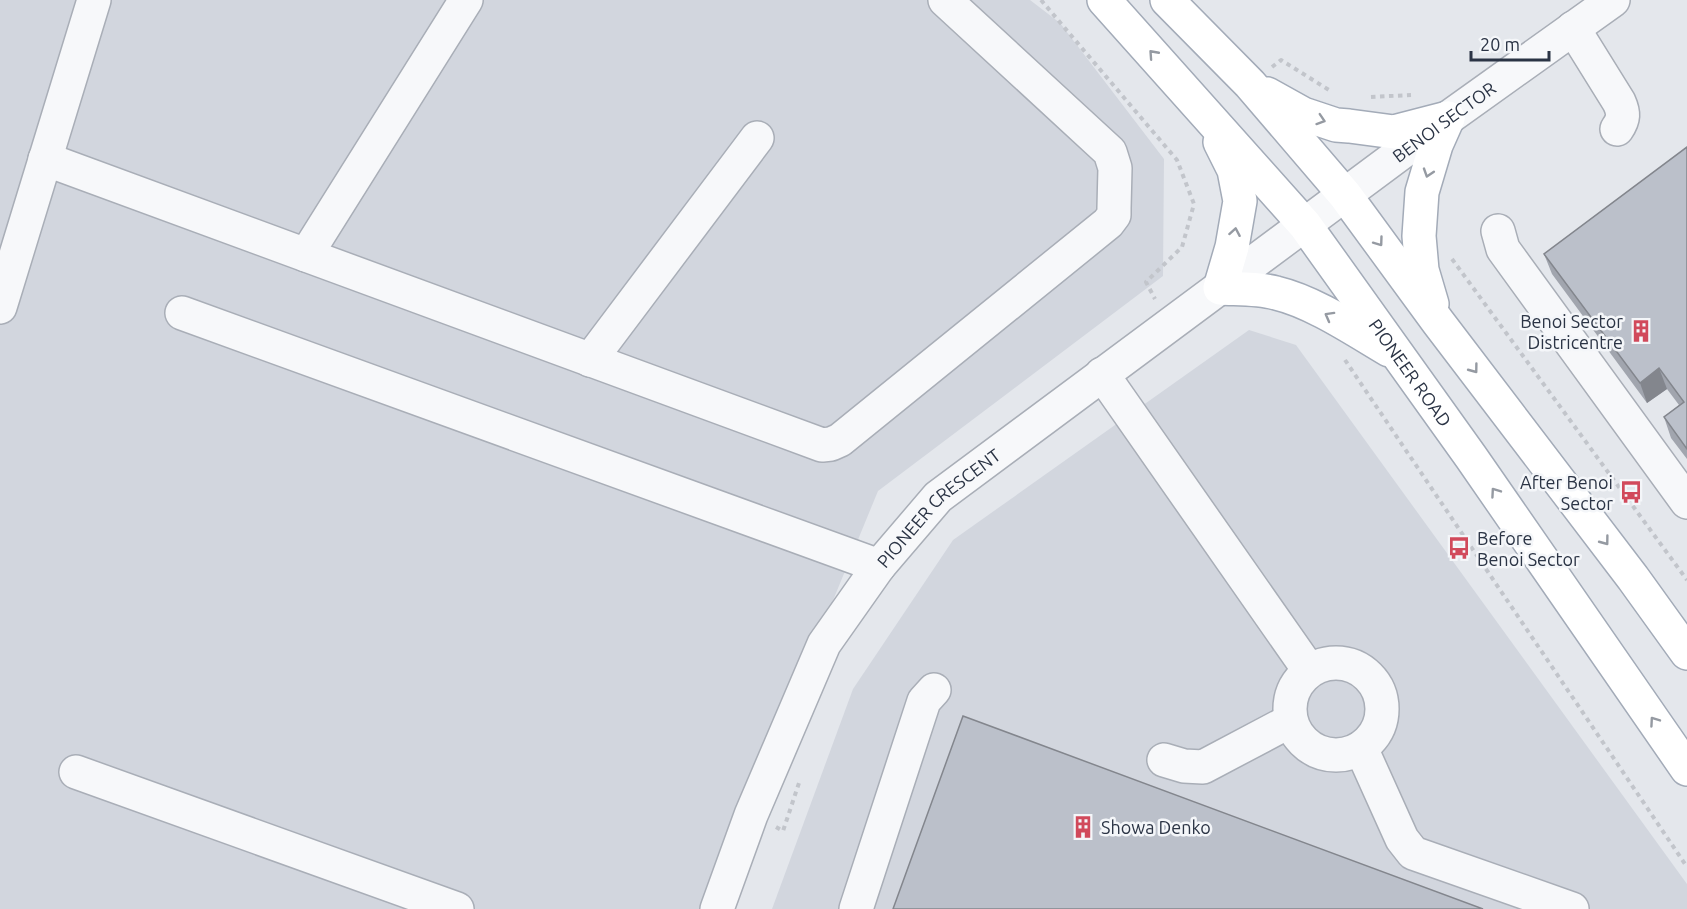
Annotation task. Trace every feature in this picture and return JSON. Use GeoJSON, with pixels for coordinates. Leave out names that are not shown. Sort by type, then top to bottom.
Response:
{"type":"FeatureCollection","features":[{"type":"Feature","properties":{"kind":"main road","name":"PIONEER ROAD"},"geometry":{"type":"LineString","coordinates":[[1104,0],[1305,225],[1471,457],[1687,769]]}},
{"type":"Feature","properties":{"kind":"main road"},"geometry":{"type":"LineString","coordinates":[[1167,0],[1250,84],[1345,195],[1687,653]]}},
{"type":"Feature","properties":{"kind":"main road"},"geometry":{"type":"LineString","coordinates":[[1250,84],[1303,114],[1336,125],[1394,132],[1448,118]]}},
{"type":"Feature","properties":{"kind":"main road"},"geometry":{"type":"LineString","coordinates":[[1192,98],[1220,142],[1234,170],[1240,201],[1232,248],[1220,288],[1275,293],[1305,303],[1398,355]]}},
{"type":"Feature","properties":{"kind":"main road"},"geometry":{"type":"LineString","coordinates":[[1438,322],[1422,270],[1419,236],[1422,192],[1436,145],[1448,118]]}},
{"type":"Feature","properties":{"kind":"street"},"geometry":{"type":"LineString","coordinates":[[0,307],[94,0]]}},
{"type":"Feature","properties":{"kind":"street"},"geometry":{"type":"LineString","coordinates":[[306,255],[465,0]]}},
{"type":"Feature","properties":{"kind":"street"},"geometry":{"type":"LineString","coordinates":[[45,159],[822,445],[831,444],[840,440],[1108,223],[1114,215],[1115,168],[1110,152],[945,0]]}},
{"type":"Feature","properties":{"kind":"street","name":"BENOI SECTOR"},"geometry":{"type":"LineString","coordinates":[[1305,225],[1448,118],[1613,0]]}},
{"type":"Feature","properties":{"kind":"street"},"geometry":{"type":"LineString","coordinates":[[1573,28],[1623,110],[1623,121],[1617,129]]}},
{"type":"Feature","properties":{"kind":"street"},"geometry":{"type":"LineString","coordinates":[[590,360],[757,138]]}},
{"type":"Feature","properties":{"kind":"street","name":"PIONEER CRESCENT"},"geometry":{"type":"LineString","coordinates":[[717,909],[751,815],[825,644],[879,566],[938,497],[1305,225]]}},
{"type":"Feature","properties":{"kind":"street"},"geometry":{"type":"LineString","coordinates":[[1498,231],[1503,249],[1687,502]]}},
{"type":"Feature","properties":{"kind":"street"},"geometry":{"type":"LineString","coordinates":[[182,313],[879,566]]}},
{"type":"Feature","properties":{"kind":"street"},"geometry":{"type":"LineString","coordinates":[[1102,374],[1309,670]]}},
{"type":"Feature","properties":{"kind":"street"},"geometry":{"type":"LineString","coordinates":[[1329,662],[1350,664],[1368,674],[1379,692],[1382,713],[1376,733],[1361,748],[1345,754],[1328,755],[1311,749],[1299,737],[1290,721],[1289,702],[1296,683],[1309,670],[1329,662]]}},
{"type":"Feature","properties":{"kind":"street"},"geometry":{"type":"LineString","coordinates":[[856,909],[924,700],[934,690]]}},
{"type":"Feature","properties":{"kind":"street"},"geometry":{"type":"LineString","coordinates":[[1164,760],[1184,766],[1203,767],[1290,721]]}},
{"type":"Feature","properties":{"kind":"street"},"geometry":{"type":"LineString","coordinates":[[1361,748],[1402,839],[1413,853],[1572,909]]}},
{"type":"Feature","properties":{"kind":"street"},"geometry":{"type":"LineString","coordinates":[[76,772],[457,909]]}},
{"type":"Feature","properties":{"kind":"path"},"geometry":{"type":"LineString","coordinates":[[1250,84],[1281,60],[1337,95]]}},
{"type":"Feature","properties":{"kind":"path"},"geometry":{"type":"LineString","coordinates":[[1364,98],[1415,95]]}},
{"type":"Feature","properties":{"kind":"path"},"geometry":{"type":"LineString","coordinates":[[1452,258],[1687,580]]}},
{"type":"Feature","properties":{"kind":"path"},"geometry":{"type":"LineString","coordinates":[[1337,354],[1346,361],[1687,867]]}},
{"type":"Feature","properties":{"kind":"path"},"geometry":{"type":"LineString","coordinates":[[751,815],[783,831],[801,778]]}},
{"type":"Feature","properties":{"kind":"shaded area"},"geometry":{"type":"Polygon","coordinates":[[[0,0],[1030,0],[1060,23],[1164,159],[1163,276],[878,491],[706,909],[0,909],[0,0]]]}},
{"type":"Feature","properties":{"kind":"shaded area"},"geometry":{"type":"Polygon","coordinates":[[[1249,330],[1296,345],[1687,884],[1687,909],[772,909],[853,689],[953,540],[1249,330]]]}},
{"type":"Feature","properties":{"kind":"building","name":"Benoi Sector Districentre"},"geometry":{"type":"Polygon","coordinates":[[[1687,147],[1687,449],[1664,417],[1684,402],[1659,368],[1640,383],[1544,254],[1687,147]]]}},
{"type":"Feature","properties":{"kind":"building","name":"Showa Denko"},"geometry":{"type":"Polygon","coordinates":[[[963,716],[1483,909],[893,909],[963,716]]]}},
{"type":"Feature","properties":{"kind":"place","name":"Benoi Sector Districentre"},"geometry":{"type":"Point","coordinates":[1641,331]}},
{"type":"Feature","properties":{"kind":"place","name":"After Benoi Sector"},"geometry":{"type":"Point","coordinates":[1631,492]}},
{"type":"Feature","properties":{"kind":"place","name":"Before Benoi Sector"},"geometry":{"type":"Point","coordinates":[1459,548]}},
{"type":"Feature","properties":{"kind":"place","name":"Showa Denko"},"geometry":{"type":"Point","coordinates":[1083,827]}}]}
